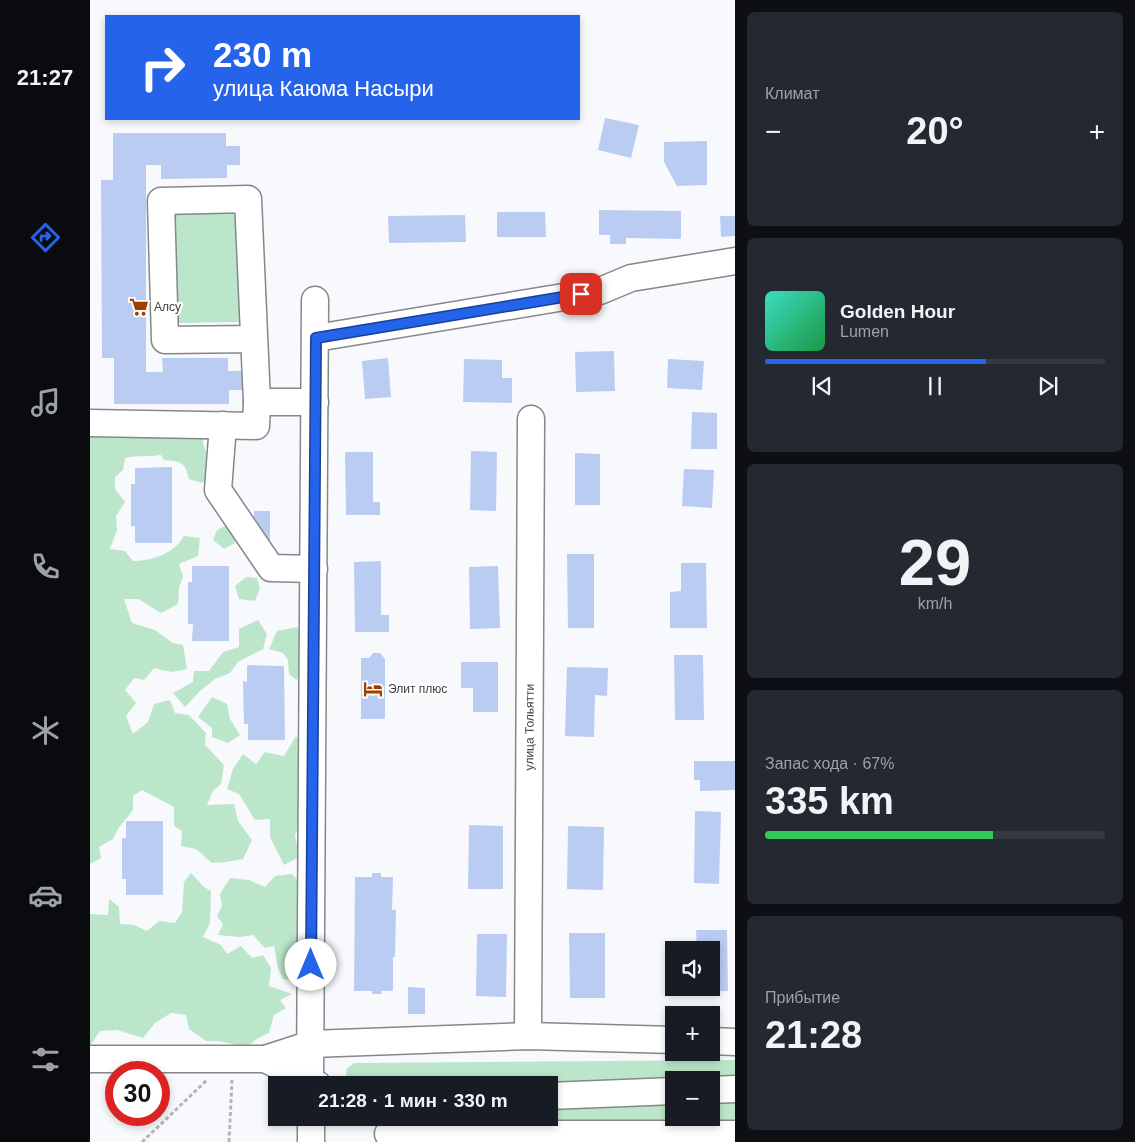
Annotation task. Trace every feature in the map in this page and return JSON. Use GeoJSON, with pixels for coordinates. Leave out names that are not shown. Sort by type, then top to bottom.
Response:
{"type":"FeatureCollection","features":[{"type":"Feature","properties":{"kind":"street"},"geometry":{"type":"LineString","coordinates":[[90,423],[256,426],[257,402],[248,199],[161,201],[165,340],[254,339]]}},
{"type":"Feature","properties":{"kind":"street"},"geometry":{"type":"LineString","coordinates":[[316,338],[600,291],[631,278],[735,261]]}},
{"type":"Feature","properties":{"kind":"street"},"geometry":{"type":"LineString","coordinates":[[313,1076],[311,1044],[315,300]]}},
{"type":"Feature","properties":{"kind":"street"},"geometry":{"type":"LineString","coordinates":[[257,402],[314,402]]}},
{"type":"Feature","properties":{"kind":"street","name":"улица Тольятти"},"geometry":{"type":"LineString","coordinates":[[528,1036],[531,419]]}},
{"type":"Feature","properties":{"kind":"street"},"geometry":{"type":"LineString","coordinates":[[223,425],[218,490],[271,568],[314,569]]}},
{"type":"Feature","properties":{"kind":"street"},"geometry":{"type":"LineString","coordinates":[[90,1059],[265,1059],[311,1044],[528,1036],[665,1040]]}},
{"type":"Feature","properties":{"kind":"street"},"geometry":{"type":"LineString","coordinates":[[720,1041],[735,1042]]}},
{"type":"Feature","properties":{"kind":"street"},"geometry":{"type":"LineString","coordinates":[[265,1059],[298,1076]]}},
{"type":"Feature","properties":{"kind":"street"},"geometry":{"type":"LineString","coordinates":[[720,1090],[735,1089]]}},
{"type":"Feature","properties":{"kind":"street"},"geometry":{"type":"LineString","coordinates":[[558,1096],[665,1091]]}},
{"type":"Feature","properties":{"kind":"street"},"geometry":{"type":"LineString","coordinates":[[311,1126],[311,1142]]}},
{"type":"Feature","properties":{"kind":"street"},"geometry":{"type":"LineString","coordinates":[[388,1131],[735,1134]]}},
{"type":"Feature","properties":{"kind":"path"},"geometry":{"type":"LineString","coordinates":[[142,1142],[231,1059]]}},
{"type":"Feature","properties":{"kind":"path"},"geometry":{"type":"LineString","coordinates":[[229,1142],[231,1059]]}},
{"type":"Feature","properties":{"kind":"green space"},"geometry":{"type":"Polygon","coordinates":[[[239,208],[241,322],[175,323],[172,210],[239,208]]]}},
{"type":"Feature","properties":{"kind":"green space"},"geometry":{"type":"Polygon","coordinates":[[[90,430],[204,432],[203,443],[213,474],[202,483],[189,479],[184,466],[175,461],[164,460],[161,455],[125,458],[123,470],[115,477],[115,489],[125,502],[116,516],[117,530],[110,549],[125,551],[133,561],[140,561],[162,555],[175,547],[184,536],[200,538],[198,556],[179,564],[183,576],[179,588],[178,604],[161,613],[138,599],[124,599],[132,623],[155,630],[173,643],[183,645],[187,669],[171,672],[154,668],[144,680],[134,678],[125,690],[136,703],[126,716],[133,734],[148,722],[154,704],[170,700],[175,713],[189,715],[206,733],[205,745],[224,765],[221,784],[213,791],[207,805],[234,804],[238,821],[252,840],[243,859],[212,863],[196,849],[181,846],[182,831],[174,826],[174,807],[142,790],[133,796],[133,810],[118,829],[113,839],[99,847],[101,858],[90,864],[90,430]]]}},
{"type":"Feature","properties":{"kind":"green space"},"geometry":{"type":"Polygon","coordinates":[[[230,523],[235,543],[224,549],[213,540],[217,530],[230,523]]]}},
{"type":"Feature","properties":{"kind":"green space"},"geometry":{"type":"Polygon","coordinates":[[[246,577],[257,578],[260,588],[255,601],[239,599],[235,586],[246,577]]]}},
{"type":"Feature","properties":{"kind":"green space"},"geometry":{"type":"Polygon","coordinates":[[[258,620],[267,634],[263,649],[238,662],[230,673],[215,679],[185,707],[173,693],[193,682],[194,671],[209,671],[223,652],[239,647],[239,629],[258,620]]]}},
{"type":"Feature","properties":{"kind":"green space"},"geometry":{"type":"Polygon","coordinates":[[[297,627],[309,642],[299,659],[307,672],[296,680],[289,674],[288,660],[283,653],[269,649],[277,631],[297,627]]]}},
{"type":"Feature","properties":{"kind":"green space"},"geometry":{"type":"Polygon","coordinates":[[[212,697],[227,704],[230,719],[240,735],[228,743],[212,737],[212,728],[198,717],[212,697]]]}},
{"type":"Feature","properties":{"kind":"green space"},"geometry":{"type":"Polygon","coordinates":[[[296,736],[303,746],[305,754],[299,774],[303,788],[298,808],[305,822],[295,834],[299,857],[284,865],[270,837],[270,819],[255,820],[239,794],[227,789],[233,769],[243,754],[256,764],[265,752],[284,756],[296,736]]]}},
{"type":"Feature","properties":{"kind":"green space"},"geometry":{"type":"Polygon","coordinates":[[[191,873],[204,887],[211,891],[210,923],[203,937],[221,945],[227,954],[241,946],[252,958],[263,955],[271,968],[269,986],[292,994],[280,1000],[286,1008],[274,1015],[269,1033],[258,1038],[247,1047],[218,1041],[206,1041],[189,1029],[186,1015],[171,1013],[155,1023],[143,1038],[117,1030],[100,1031],[90,1046],[90,914],[108,915],[109,899],[119,907],[120,924],[134,925],[147,931],[159,921],[175,923],[182,912],[184,882],[191,873]]]}},
{"type":"Feature","properties":{"kind":"green space"},"geometry":{"type":"Polygon","coordinates":[[[292,874],[303,886],[301,942],[297,958],[296,982],[283,979],[278,968],[274,946],[265,948],[253,935],[240,937],[218,935],[223,924],[217,916],[222,906],[220,894],[230,878],[249,880],[265,887],[275,876],[292,874]]]}},
{"type":"Feature","properties":{"kind":"green space"},"geometry":{"type":"Polygon","coordinates":[[[735,1060],[735,1077],[720,1078],[720,1071],[665,1071],[665,1080],[558,1085],[558,1076],[346,1075],[347,1068],[354,1063],[735,1060]]]}},
{"type":"Feature","properties":{"kind":"green space"},"geometry":{"type":"Polygon","coordinates":[[[735,1099],[735,1122],[720,1122],[720,1100],[735,1099]]]}},
{"type":"Feature","properties":{"kind":"green space"},"geometry":{"type":"Polygon","coordinates":[[[665,1102],[665,1122],[558,1122],[558,1107],[665,1102]]]}},
{"type":"Feature","properties":{"kind":"building"},"geometry":{"type":"Polygon","coordinates":[[[605,118],[639,125],[631,158],[598,150],[605,118]]]}},
{"type":"Feature","properties":{"kind":"building"},"geometry":{"type":"Polygon","coordinates":[[[113,133],[226,133],[226,146],[240,146],[240,165],[227,165],[227,178],[161,179],[161,165],[146,165],[146,372],[163,372],[162,358],[228,358],[228,371],[242,371],[242,390],[229,390],[229,404],[114,404],[114,358],[102,358],[101,180],[113,180],[113,133]]]}},
{"type":"Feature","properties":{"kind":"building"},"geometry":{"type":"Polygon","coordinates":[[[707,141],[707,185],[677,186],[664,162],[664,142],[707,141]]]}},
{"type":"Feature","properties":{"kind":"building"},"geometry":{"type":"Polygon","coordinates":[[[599,210],[681,211],[681,239],[626,238],[626,244],[610,244],[610,235],[599,235],[599,210]]]}},
{"type":"Feature","properties":{"kind":"building"},"geometry":{"type":"Polygon","coordinates":[[[497,212],[545,212],[546,237],[497,237],[497,212]]]}},
{"type":"Feature","properties":{"kind":"building"},"geometry":{"type":"Polygon","coordinates":[[[465,215],[466,242],[389,243],[388,216],[465,215]]]}},
{"type":"Feature","properties":{"kind":"building"},"geometry":{"type":"Polygon","coordinates":[[[720,216],[735,216],[735,236],[721,237],[720,216]]]}},
{"type":"Feature","properties":{"kind":"building"},"geometry":{"type":"Polygon","coordinates":[[[614,351],[615,391],[576,392],[575,352],[614,351]]]}},
{"type":"Feature","properties":{"kind":"building"},"geometry":{"type":"Polygon","coordinates":[[[388,358],[391,397],[365,399],[362,361],[388,358]]]}},
{"type":"Feature","properties":{"kind":"building"},"geometry":{"type":"Polygon","coordinates":[[[464,359],[502,360],[502,378],[512,378],[512,403],[463,402],[464,359]]]}},
{"type":"Feature","properties":{"kind":"building"},"geometry":{"type":"Polygon","coordinates":[[[668,359],[704,361],[702,390],[667,388],[668,359]]]}},
{"type":"Feature","properties":{"kind":"building"},"geometry":{"type":"Polygon","coordinates":[[[692,412],[717,413],[717,449],[691,449],[692,412]]]}},
{"type":"Feature","properties":{"kind":"building"},"geometry":{"type":"Polygon","coordinates":[[[471,451],[497,452],[496,511],[470,510],[471,451]]]}},
{"type":"Feature","properties":{"kind":"building"},"geometry":{"type":"Polygon","coordinates":[[[345,452],[373,452],[373,502],[380,502],[380,515],[346,515],[345,452]]]}},
{"type":"Feature","properties":{"kind":"building"},"geometry":{"type":"Polygon","coordinates":[[[575,453],[600,454],[600,505],[575,505],[575,453]]]}},
{"type":"Feature","properties":{"kind":"building"},"geometry":{"type":"Polygon","coordinates":[[[172,467],[172,543],[135,543],[135,526],[131,526],[131,484],[135,484],[135,468],[172,467]]]}},
{"type":"Feature","properties":{"kind":"building"},"geometry":{"type":"Polygon","coordinates":[[[684,469],[714,470],[712,508],[682,506],[684,469]]]}},
{"type":"Feature","properties":{"kind":"building"},"geometry":{"type":"Polygon","coordinates":[[[254,511],[270,511],[270,540],[254,540],[254,511]]]}},
{"type":"Feature","properties":{"kind":"building"},"geometry":{"type":"Polygon","coordinates":[[[567,554],[594,554],[594,628],[568,628],[567,554]]]}},
{"type":"Feature","properties":{"kind":"building"},"geometry":{"type":"Polygon","coordinates":[[[381,561],[381,615],[389,615],[389,632],[355,632],[354,562],[381,561]]]}},
{"type":"Feature","properties":{"kind":"building"},"geometry":{"type":"Polygon","coordinates":[[[681,563],[706,563],[707,628],[670,628],[670,592],[681,591],[681,563]]]}},
{"type":"Feature","properties":{"kind":"building"},"geometry":{"type":"Polygon","coordinates":[[[192,566],[229,566],[229,641],[192,641],[193,624],[188,624],[188,582],[192,582],[192,566]]]}},
{"type":"Feature","properties":{"kind":"building"},"geometry":{"type":"Polygon","coordinates":[[[498,566],[500,628],[470,629],[469,567],[498,566]]]}},
{"type":"Feature","properties":{"kind":"building","name":"Элит плюс"},"geometry":{"type":"Polygon","coordinates":[[[373,653],[380,653],[385,659],[385,719],[361,719],[361,658],[369,658],[373,653]]]}},
{"type":"Feature","properties":{"kind":"building"},"geometry":{"type":"Polygon","coordinates":[[[674,655],[703,655],[704,720],[675,720],[674,655]]]}},
{"type":"Feature","properties":{"kind":"building"},"geometry":{"type":"Polygon","coordinates":[[[461,662],[498,662],[498,712],[473,712],[473,688],[461,688],[461,662]]]}},
{"type":"Feature","properties":{"kind":"building"},"geometry":{"type":"Polygon","coordinates":[[[247,665],[284,666],[285,740],[248,740],[248,724],[244,724],[243,681],[247,682],[247,665]]]}},
{"type":"Feature","properties":{"kind":"building"},"geometry":{"type":"Polygon","coordinates":[[[567,667],[608,668],[607,696],[595,695],[594,737],[565,736],[567,667]]]}},
{"type":"Feature","properties":{"kind":"building"},"geometry":{"type":"Polygon","coordinates":[[[694,761],[735,761],[735,790],[700,791],[700,780],[694,780],[694,761]]]}},
{"type":"Feature","properties":{"kind":"building"},"geometry":{"type":"Polygon","coordinates":[[[695,811],[721,812],[719,884],[694,883],[695,811]]]}},
{"type":"Feature","properties":{"kind":"building"},"geometry":{"type":"Polygon","coordinates":[[[126,821],[163,821],[163,895],[126,895],[126,879],[122,879],[122,838],[126,838],[126,821]]]}},
{"type":"Feature","properties":{"kind":"building"},"geometry":{"type":"Polygon","coordinates":[[[469,825],[503,826],[503,889],[468,889],[469,825]]]}},
{"type":"Feature","properties":{"kind":"building"},"geometry":{"type":"Polygon","coordinates":[[[568,826],[604,827],[603,890],[567,889],[568,826]]]}},
{"type":"Feature","properties":{"kind":"building"},"geometry":{"type":"Polygon","coordinates":[[[372,873],[381,873],[381,877],[393,877],[392,910],[396,910],[393,991],[381,991],[382,994],[372,994],[372,991],[354,991],[355,877],[372,877],[372,873]]]}},
{"type":"Feature","properties":{"kind":"building"},"geometry":{"type":"Polygon","coordinates":[[[696,930],[727,930],[728,991],[720,991],[720,941],[697,941],[696,930]]]}},
{"type":"Feature","properties":{"kind":"building"},"geometry":{"type":"Polygon","coordinates":[[[569,933],[605,933],[605,998],[570,998],[569,933]]]}},
{"type":"Feature","properties":{"kind":"building"},"geometry":{"type":"Polygon","coordinates":[[[477,934],[507,934],[506,997],[476,996],[477,934]]]}},
{"type":"Feature","properties":{"kind":"building"},"geometry":{"type":"Polygon","coordinates":[[[408,987],[425,988],[425,1014],[408,1014],[408,987]]]}},
{"type":"Feature","properties":{"kind":"place","name":"Алсу"},"geometry":{"type":"Point","coordinates":[139,307]}},
{"type":"Feature","properties":{"kind":"place","name":"Элит плюс"},"geometry":{"type":"Point","coordinates":[373,689]}},
{"type":"Feature","properties":{"kind":"route"},"geometry":{"type":"LineString","coordinates":[[311,965],[316,338],[581,294]]}}]}
